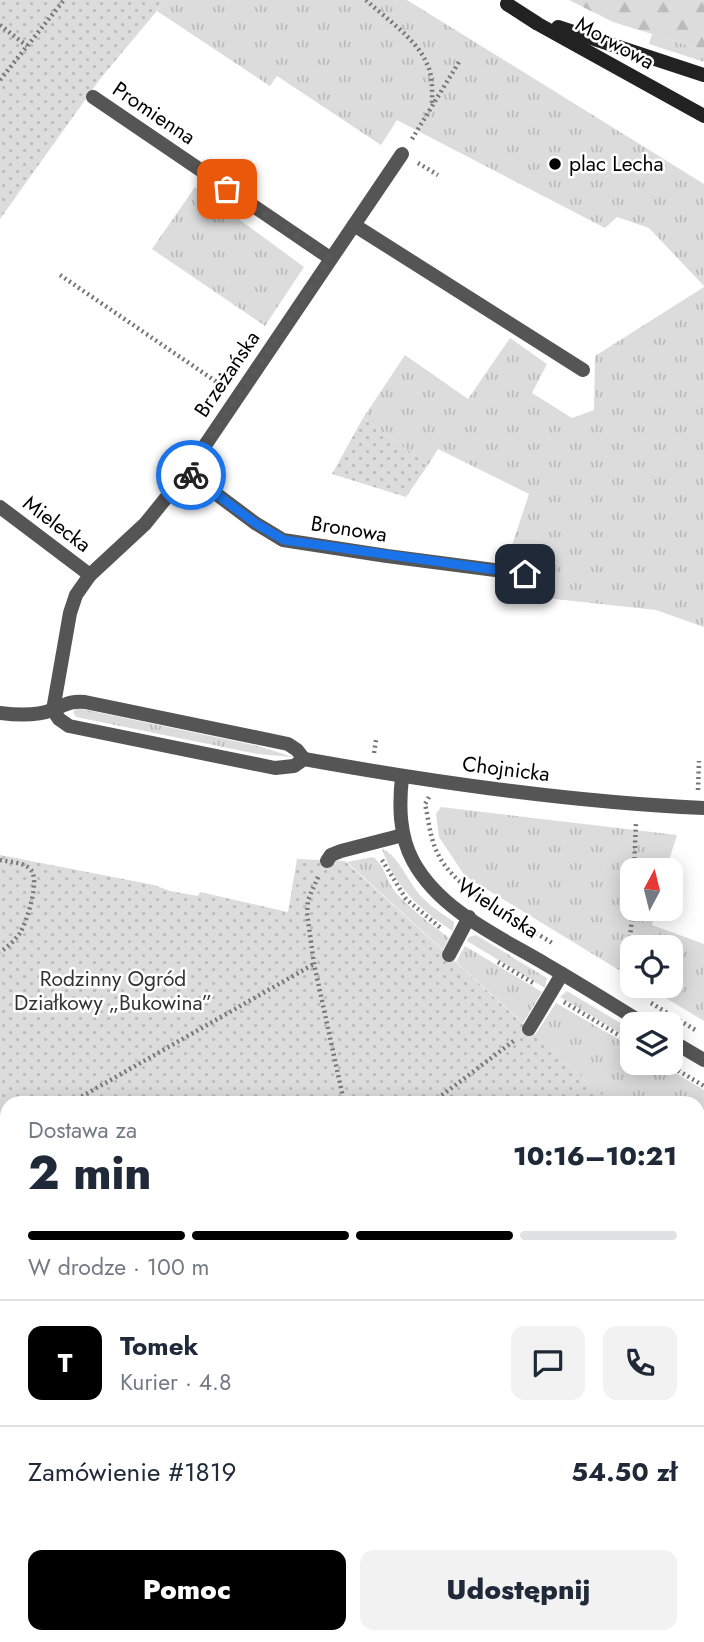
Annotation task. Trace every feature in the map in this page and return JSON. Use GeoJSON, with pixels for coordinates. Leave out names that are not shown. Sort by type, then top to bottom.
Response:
{"type":"FeatureCollection","features":[{"type":"Feature","properties":{"kind":"main road","name":"Morwowa"},"geometry":{"type":"LineString","coordinates":[[503,2],[581,36],[704,75]]}},
{"type":"Feature","properties":{"kind":"main road","name":"Morwowa"},"geometry":{"type":"LineString","coordinates":[[503,2],[704,116]]}},
{"type":"Feature","properties":{"kind":"street","name":"Promienna"},"geometry":{"type":"LineString","coordinates":[[93,97],[330,258]]}},
{"type":"Feature","properties":{"kind":"street","name":"Brzeżańska"},"geometry":{"type":"LineString","coordinates":[[53,710],[70,613],[76,595],[90,575],[145,524],[187,472],[402,155]]}},
{"type":"Feature","properties":{"kind":"street"},"geometry":{"type":"LineString","coordinates":[[354,225],[583,370]]}},
{"type":"Feature","properties":{"kind":"street","name":"Bronowa"},"geometry":{"type":"LineString","coordinates":[[187,472],[255,523],[284,540],[525,574]]}},
{"type":"Feature","properties":{"kind":"street","name":"Mielecka"},"geometry":{"type":"LineString","coordinates":[[0,507],[90,575]]}},
{"type":"Feature","properties":{"kind":"street","name":"Chojnicka"},"geometry":{"type":"LineString","coordinates":[[0,713],[27,714],[53,710],[62,704],[85,702],[288,744],[304,759]]}},
{"type":"Feature","properties":{"kind":"street","name":"Chojnicka"},"geometry":{"type":"LineString","coordinates":[[53,710],[59,719],[69,726],[275,768],[284,769],[304,759],[402,777],[554,796],[704,808]]}},
{"type":"Feature","properties":{"kind":"street","name":"Wieluńska"},"geometry":{"type":"LineString","coordinates":[[402,777],[400,803],[403,835],[413,862],[427,882],[444,899],[469,917],[624,1012]]}},
{"type":"Feature","properties":{"kind":"street"},"geometry":{"type":"LineString","coordinates":[[327,861],[331,855],[341,850],[403,835]]}},
{"type":"Feature","properties":{"kind":"street"},"geometry":{"type":"LineString","coordinates":[[449,956],[469,917]]}},
{"type":"Feature","properties":{"kind":"street"},"geometry":{"type":"LineString","coordinates":[[529,1029],[562,974]]}},
{"type":"Feature","properties":{"kind":"street"},"geometry":{"type":"LineString","coordinates":[[683,1048],[704,1060]]}},
{"type":"Feature","properties":{"kind":"path"},"geometry":{"type":"LineString","coordinates":[[0,80],[64,0]]}},
{"type":"Feature","properties":{"kind":"path"},"geometry":{"type":"LineString","coordinates":[[366,0],[411,41],[427,64],[431,78],[432,106]]}},
{"type":"Feature","properties":{"kind":"path"},"geometry":{"type":"LineString","coordinates":[[0,25],[27,46]]}},
{"type":"Feature","properties":{"kind":"path"},"geometry":{"type":"LineString","coordinates":[[402,155],[459,62]]}},
{"type":"Feature","properties":{"kind":"path"},"geometry":{"type":"LineString","coordinates":[[417,163],[438,175]]}},
{"type":"Feature","properties":{"kind":"path"},"geometry":{"type":"LineString","coordinates":[[60,275],[237,397]]}},
{"type":"Feature","properties":{"kind":"path"},"geometry":{"type":"LineString","coordinates":[[373,756],[376,740]]}},
{"type":"Feature","properties":{"kind":"path"},"geometry":{"type":"LineString","coordinates":[[698,785],[699,761]]}},
{"type":"Feature","properties":{"kind":"path"},"geometry":{"type":"LineString","coordinates":[[425,804],[432,840],[450,872],[502,912],[565,951]]}},
{"type":"Feature","properties":{"kind":"path"},"geometry":{"type":"LineString","coordinates":[[634,858],[636,818]]}},
{"type":"Feature","properties":{"kind":"path"},"geometry":{"type":"LineString","coordinates":[[0,860],[20,863],[30,869],[36,879],[27,919],[19,935],[0,952]]}},
{"type":"Feature","properties":{"kind":"path"},"geometry":{"type":"LineString","coordinates":[[327,861],[308,900],[307,913],[314,964],[343,1096]]}},
{"type":"Feature","properties":{"kind":"path"},"geometry":{"type":"LineString","coordinates":[[83,1096],[314,964]]}},
{"type":"Feature","properties":{"kind":"path"},"geometry":{"type":"LineString","coordinates":[[615,981],[620,984]]}},
{"type":"Feature","properties":{"kind":"path"},"geometry":{"type":"LineString","coordinates":[[647,1000],[704,1035]]}},
{"type":"Feature","properties":{"kind":"path"},"geometry":{"type":"LineString","coordinates":[[441,1096],[529,1029]]}},
{"type":"Feature","properties":{"kind":"path"},"geometry":{"type":"LineString","coordinates":[[683,1073],[704,1086]]}},
{"type":"Feature","properties":{"kind":"green space"},"geometry":{"type":"Polygon","coordinates":[[[0,0],[166,0],[100,79],[0,219],[0,0]]]}},
{"type":"Feature","properties":{"kind":"green space"},"geometry":{"type":"Polygon","coordinates":[[[166,0],[407,0],[704,184],[704,286],[649,228],[617,217],[605,228],[397,120],[381,145],[277,76],[270,86],[157,11],[166,0]]]}},
{"type":"Feature","properties":{"kind":"green space"},"geometry":{"type":"Polygon","coordinates":[[[569,0],[704,0],[704,50],[613,22],[569,0]]]}},
{"type":"Feature","properties":{"kind":"green space"},"geometry":{"type":"Polygon","coordinates":[[[652,34],[704,50],[704,62],[649,44],[652,34]]]}},
{"type":"Feature","properties":{"kind":"green space"},"geometry":{"type":"Polygon","coordinates":[[[195,187],[304,267],[265,326],[152,249],[195,187]]]}},
{"type":"Feature","properties":{"kind":"green space"},"geometry":{"type":"Polygon","coordinates":[[[704,287],[704,627],[656,610],[527,596],[533,563],[507,560],[529,494],[438,449],[428,465],[363,418],[405,355],[468,399],[510,338],[547,364],[532,393],[572,418],[594,410],[595,356],[704,287]]]}},
{"type":"Feature","properties":{"kind":"green space"},"geometry":{"type":"Polygon","coordinates":[[[363,418],[428,465],[406,497],[332,474],[363,418]]]}},
{"type":"Feature","properties":{"kind":"green space"},"geometry":{"type":"Polygon","coordinates":[[[77,708],[258,746],[293,757],[257,754],[76,717],[73,712],[77,708]]]}},
{"type":"Feature","properties":{"kind":"green space"},"geometry":{"type":"Polygon","coordinates":[[[441,807],[677,835],[670,858],[620,858],[620,921],[653,921],[652,925],[679,935],[620,935],[620,971],[465,876],[439,837],[436,814],[441,807]]]}},
{"type":"Feature","properties":{"kind":"green space"},"geometry":{"type":"Polygon","coordinates":[[[382,849],[394,858],[420,895],[454,922],[453,931],[419,906],[401,886],[382,849]]]}},
{"type":"Feature","properties":{"kind":"green space","name":"Rodzinny Ogród Działkowy „Bukowina”"},"geometry":{"type":"Polygon","coordinates":[[[0,855],[154,885],[170,891],[198,896],[200,892],[288,912],[297,859],[345,861],[602,1096],[0,1096],[0,855]]]}},
{"type":"Feature","properties":{"kind":"green space"},"geometry":{"type":"Polygon","coordinates":[[[373,857],[397,894],[449,938],[443,950],[347,862],[373,857]]]}},
{"type":"Feature","properties":{"kind":"green space"},"geometry":{"type":"Polygon","coordinates":[[[476,935],[547,978],[545,988],[467,941],[469,937],[476,935]]]}},
{"type":"Feature","properties":{"kind":"green space"},"geometry":{"type":"Polygon","coordinates":[[[683,936],[704,944],[704,1021],[666,998],[683,998],[683,936]]]}},
{"type":"Feature","properties":{"kind":"green space"},"geometry":{"type":"Polygon","coordinates":[[[465,946],[542,992],[523,1023],[456,962],[465,946]]]}},
{"type":"Feature","properties":{"kind":"green space"},"geometry":{"type":"Polygon","coordinates":[[[567,991],[620,1023],[620,1033],[560,997],[567,991]]]}},
{"type":"Feature","properties":{"kind":"green space"},"geometry":{"type":"Polygon","coordinates":[[[556,1003],[620,1040],[620,1075],[679,1075],[704,1090],[704,1096],[602,1096],[535,1035],[556,1003]]]}},
{"type":"Feature","properties":{"kind":"way so far"},"geometry":{"type":"LineString","coordinates":[[191,475],[187,472],[330,258],[227,189]]}},
{"type":"Feature","properties":{"kind":"place","name":"plac Lecha"},"geometry":{"type":"Point","coordinates":[555,164]}},
{"type":"Feature","properties":{"kind":"route"},"geometry":{"type":"LineString","coordinates":[[191,475],[270,534],[284,540],[525,574]]}}]}
